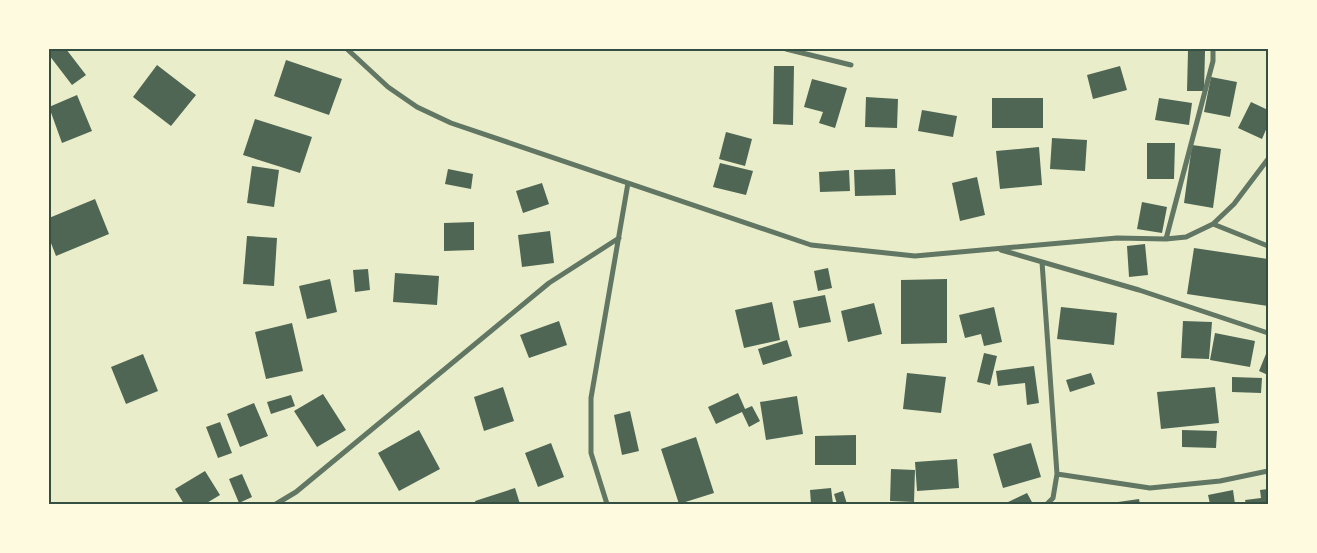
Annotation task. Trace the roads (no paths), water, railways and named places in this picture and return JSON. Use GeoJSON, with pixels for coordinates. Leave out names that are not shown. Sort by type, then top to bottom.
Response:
{"type":"FeatureCollection","features":[{"type":"Feature","properties":{"kind":"street"},"geometry":{"type":"LineString","coordinates":[[347,49],[388,87],[416,107],[451,122],[811,245],[915,256],[1117,238],[1166,240],[1186,237],[1213,224],[1234,204],[1268,160]]}},
{"type":"Feature","properties":{"kind":"street"},"geometry":{"type":"LineString","coordinates":[[786,49],[851,64]]}},
{"type":"Feature","properties":{"kind":"street"},"geometry":{"type":"LineString","coordinates":[[1166,240],[1213,61],[1213,49]]}},
{"type":"Feature","properties":{"kind":"street"},"geometry":{"type":"LineString","coordinates":[[608,504],[592,453],[591,398],[628,183]]}},
{"type":"Feature","properties":{"kind":"street"},"geometry":{"type":"LineString","coordinates":[[1213,224],[1268,246]]}},
{"type":"Feature","properties":{"kind":"street"},"geometry":{"type":"LineString","coordinates":[[276,504],[296,492],[549,283],[619,238]]}},
{"type":"Feature","properties":{"kind":"street"},"geometry":{"type":"LineString","coordinates":[[997,249],[1140,290],[1268,333]]}},
{"type":"Feature","properties":{"kind":"street"},"geometry":{"type":"LineString","coordinates":[[1042,262],[1057,474],[1053,498],[1047,504]]}},
{"type":"Feature","properties":{"kind":"street"},"geometry":{"type":"LineString","coordinates":[[1057,474],[1150,488],[1220,481],[1268,471]]}}]}
